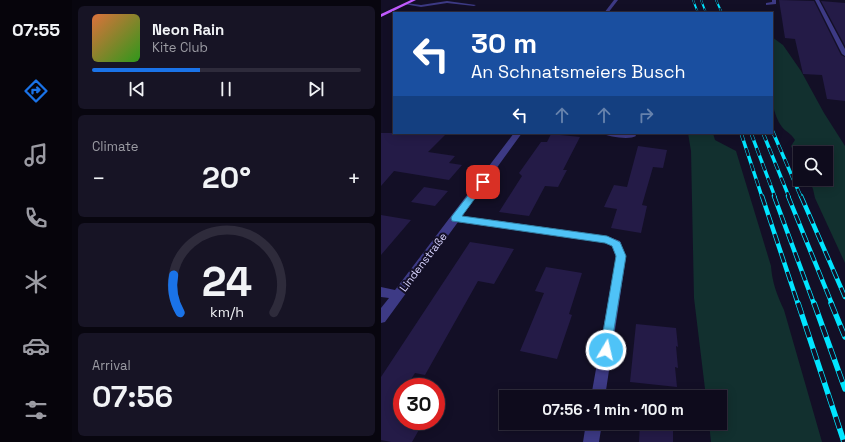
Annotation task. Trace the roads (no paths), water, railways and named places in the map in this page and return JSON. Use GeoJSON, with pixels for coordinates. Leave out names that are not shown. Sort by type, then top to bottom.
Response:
{"type":"FeatureCollection","features":[{"type":"Feature","properties":{"kind":"main road"},"geometry":{"type":"LineString","coordinates":[[381,16],[415,0]]}},
{"type":"Feature","properties":{"kind":"street"},"geometry":{"type":"LineString","coordinates":[[607,12],[616,0]]}},
{"type":"Feature","properties":{"kind":"street"},"geometry":{"type":"LineString","coordinates":[[768,4],[774,3],[774,0]]}},
{"type":"Feature","properties":{"kind":"street"},"geometry":{"type":"LineString","coordinates":[[817,0],[845,54]]}},
{"type":"Feature","properties":{"kind":"street"},"geometry":{"type":"LineString","coordinates":[[406,4],[421,6],[447,2],[475,5]]}},
{"type":"Feature","properties":{"kind":"street","name":"Lindenstraße"},"geometry":{"type":"LineString","coordinates":[[381,318],[517,134]]}},
{"type":"Feature","properties":{"kind":"street"},"geometry":{"type":"LineString","coordinates":[[614,134],[631,136]]}},
{"type":"Feature","properties":{"kind":"street"},"geometry":{"type":"LineString","coordinates":[[456,218],[607,240],[616,244],[621,256],[599,390]]}},
{"type":"Feature","properties":{"kind":"street","name":"Lindenstraße"},"geometry":{"type":"LineString","coordinates":[[381,292],[399,295]]}},
{"type":"Feature","properties":{"kind":"street"},"geometry":{"type":"LineString","coordinates":[[591,442],[593,430]]}},
{"type":"Feature","properties":{"kind":"railway"},"geometry":{"type":"LineString","coordinates":[[693,0],[698,12]]}},
{"type":"Feature","properties":{"kind":"railway"},"geometry":{"type":"LineString","coordinates":[[701,0],[706,12]]}},
{"type":"Feature","properties":{"kind":"railway"},"geometry":{"type":"LineString","coordinates":[[716,0],[722,12]]}},
{"type":"Feature","properties":{"kind":"railway"},"geometry":{"type":"LineString","coordinates":[[773,132],[801,197]]}},
{"type":"Feature","properties":{"kind":"railway"},"geometry":{"type":"LineString","coordinates":[[741,134],[762,197]]}},
{"type":"Feature","properties":{"kind":"railway"},"geometry":{"type":"LineString","coordinates":[[751,134],[775,197]]}},
{"type":"Feature","properties":{"kind":"railway"},"geometry":{"type":"LineString","coordinates":[[763,134],[789,197]]}},
{"type":"Feature","properties":{"kind":"railway"},"geometry":{"type":"LineString","coordinates":[[762,196],[798,304]]}},
{"type":"Feature","properties":{"kind":"railway"},"geometry":{"type":"LineString","coordinates":[[774,196],[814,304]]}},
{"type":"Feature","properties":{"kind":"railway"},"geometry":{"type":"LineString","coordinates":[[788,196],[832,304]]}},
{"type":"Feature","properties":{"kind":"railway"},"geometry":{"type":"LineString","coordinates":[[801,196],[845,297]]}},
{"type":"Feature","properties":{"kind":"railway"},"geometry":{"type":"LineString","coordinates":[[798,303],[844,442]]}},
{"type":"Feature","properties":{"kind":"railway"},"geometry":{"type":"LineString","coordinates":[[814,303],[845,389]]}},
{"type":"Feature","properties":{"kind":"railway"},"geometry":{"type":"LineString","coordinates":[[831,303],[845,337]]}}]}
